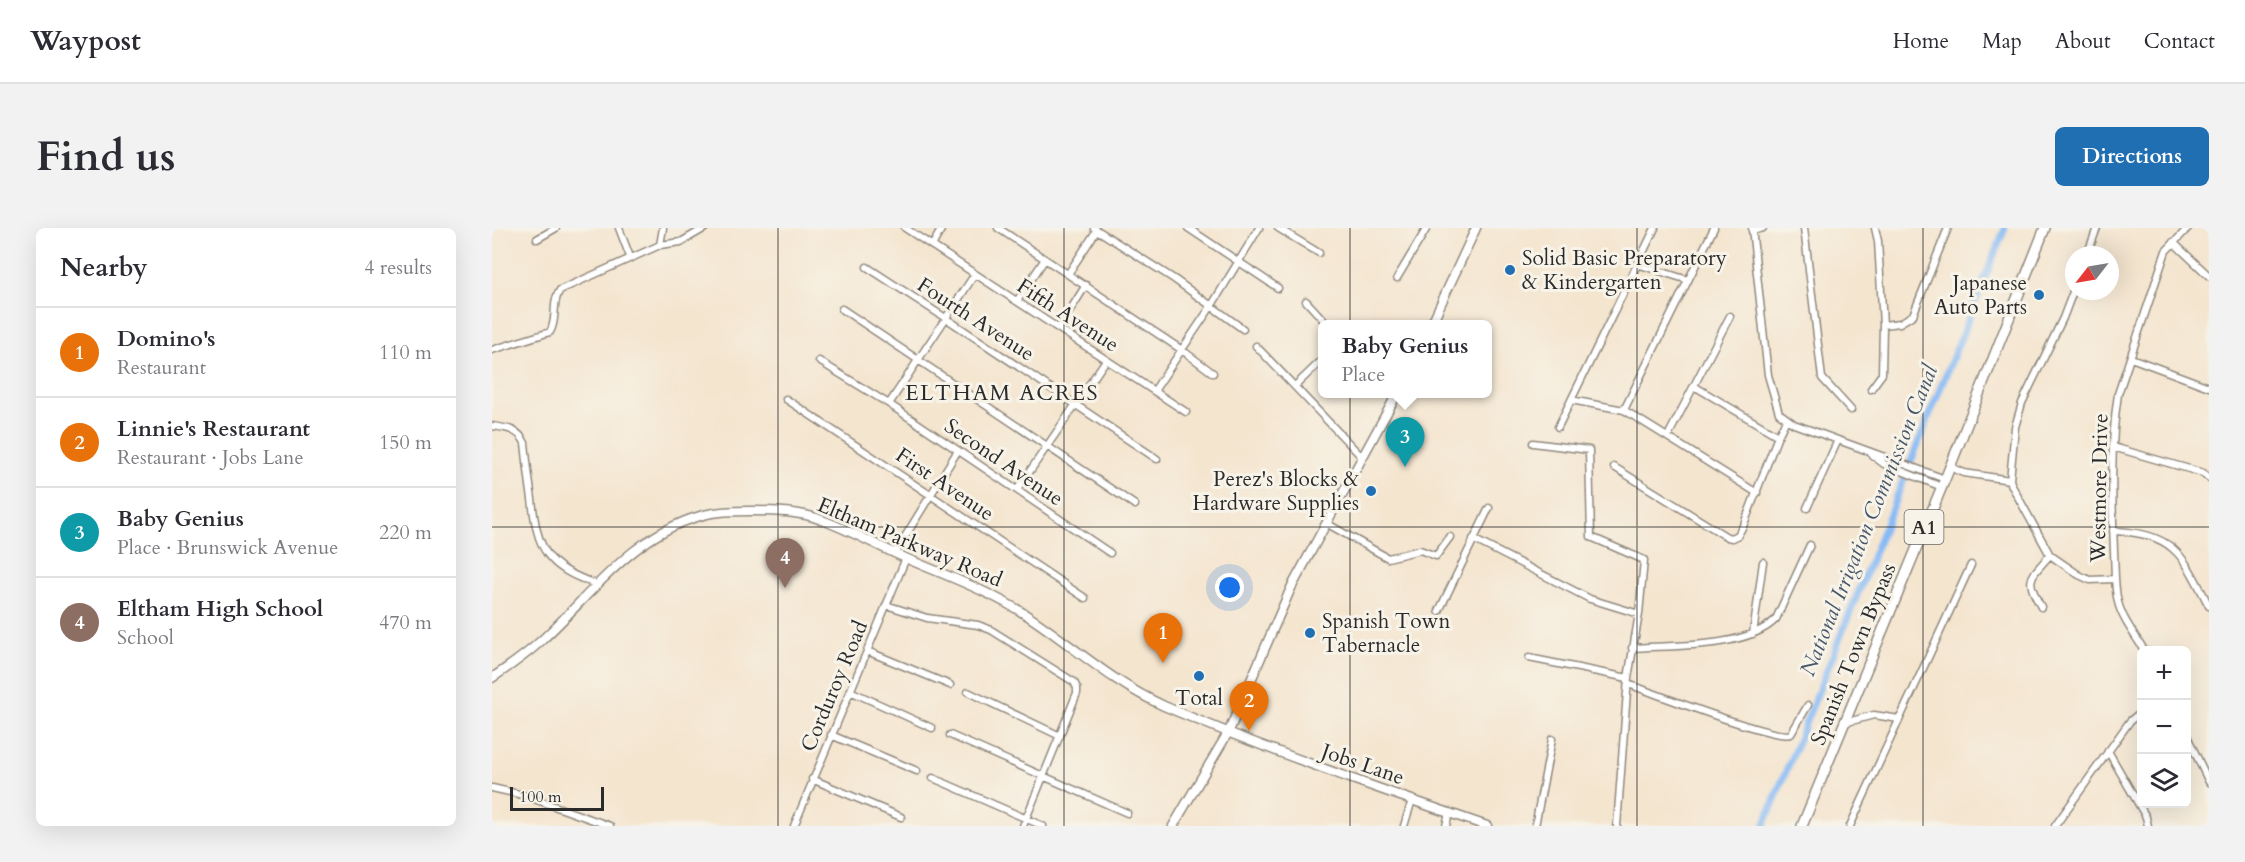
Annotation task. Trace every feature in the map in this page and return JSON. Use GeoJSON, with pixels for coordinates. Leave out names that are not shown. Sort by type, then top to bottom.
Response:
{"type":"FeatureCollection","features":[{"type":"Feature","properties":{"kind":"main road","name":"Spanish Town Bypass"},"geometry":{"type":"LineString","coordinates":[[1802,826],[1950,467],[2045,228]]}},
{"type":"Feature","properties":{"kind":"street"},"geometry":{"type":"LineString","coordinates":[[537,239],[556,228]]}},
{"type":"Feature","properties":{"kind":"street"},"geometry":{"type":"LineString","coordinates":[[619,228],[630,257]]}},
{"type":"Feature","properties":{"kind":"street"},"geometry":{"type":"LineString","coordinates":[[660,244],[663,228]]}},
{"type":"Feature","properties":{"kind":"street"},"geometry":{"type":"LineString","coordinates":[[492,350],[550,332],[554,326],[555,299],[561,290],[660,244],[681,242],[705,228]]}},
{"type":"Feature","properties":{"kind":"street","name":"Fifth Avenue"},"geometry":{"type":"LineString","coordinates":[[905,228],[1186,412]]}},
{"type":"Feature","properties":{"kind":"street"},"geometry":{"type":"LineString","coordinates":[[932,246],[942,228]]}},
{"type":"Feature","properties":{"kind":"street"},"geometry":{"type":"LineString","coordinates":[[998,228],[1086,285],[1213,373]]}},
{"type":"Feature","properties":{"kind":"street"},"geometry":{"type":"LineString","coordinates":[[1188,228],[1278,288]]}},
{"type":"Feature","properties":{"kind":"street"},"geometry":{"type":"LineString","coordinates":[[1154,391],[1212,305],[1259,228]]}},
{"type":"Feature","properties":{"kind":"street"},"geometry":{"type":"LineString","coordinates":[[1278,228],[1319,253]]}},
{"type":"Feature","properties":{"kind":"street"},"geometry":{"type":"LineString","coordinates":[[1397,278],[1427,228]]}},
{"type":"Feature","properties":{"kind":"street"},"geometry":{"type":"LineString","coordinates":[[1433,320],[1476,228]]}},
{"type":"Feature","properties":{"kind":"street"},"geometry":{"type":"LineString","coordinates":[[1558,427],[1655,228]]}},
{"type":"Feature","properties":{"kind":"street"},"geometry":{"type":"LineString","coordinates":[[1624,410],[1714,228]]}},
{"type":"Feature","properties":{"kind":"street"},"geometry":{"type":"LineString","coordinates":[[1763,228],[1752,230],[1768,375],[1779,412],[1786,420],[1869,453],[1918,468],[1943,483]]}},
{"type":"Feature","properties":{"kind":"street"},"geometry":{"type":"LineString","coordinates":[[1804,228],[1822,378],[1851,410]]}},
{"type":"Feature","properties":{"kind":"street"},"geometry":{"type":"LineString","coordinates":[[1871,389],[1882,374],[1883,325],[1878,241],[1875,228]]}},
{"type":"Feature","properties":{"kind":"street"},"geometry":{"type":"LineString","coordinates":[[1883,325],[1900,323],[1913,315],[1948,228]]}},
{"type":"Feature","properties":{"kind":"street"},"geometry":{"type":"LineString","coordinates":[[2090,246],[2097,228]]}},
{"type":"Feature","properties":{"kind":"street","name":"Westmore Drive"},"geometry":{"type":"LineString","coordinates":[[2141,646],[2117,601],[2113,531],[2113,447],[2118,394],[2166,251],[2188,228]]}},
{"type":"Feature","properties":{"kind":"street"},"geometry":{"type":"LineString","coordinates":[[1068,274],[1096,229],[1212,305],[1243,329]]}},
{"type":"Feature","properties":{"kind":"street"},"geometry":{"type":"LineString","coordinates":[[2173,242],[2209,276]]}},
{"type":"Feature","properties":{"kind":"street"},"geometry":{"type":"LineString","coordinates":[[1017,301],[1045,259]]}},
{"type":"Feature","properties":{"kind":"street"},"geometry":{"type":"LineString","coordinates":[[1637,264],[1688,279]]}},
{"type":"Feature","properties":{"kind":"street","name":"Fourth Avenue"},"geometry":{"type":"LineString","coordinates":[[867,267],[1157,459]]}},
{"type":"Feature","properties":{"kind":"street"},"geometry":{"type":"LineString","coordinates":[[889,405],[975,274]]}},
{"type":"Feature","properties":{"kind":"street"},"geometry":{"type":"LineString","coordinates":[[1059,328],[1086,285]]}},
{"type":"Feature","properties":{"kind":"street"},"geometry":{"type":"LineString","coordinates":[[2070,300],[2022,403],[2015,427],[2010,480],[2050,555],[2090,580],[2115,579]]}},
{"type":"Feature","properties":{"kind":"street"},"geometry":{"type":"LineString","coordinates":[[1306,301],[1324,320]]}},
{"type":"Feature","properties":{"kind":"street"},"geometry":{"type":"LineString","coordinates":[[842,309],[1135,505]]}},
{"type":"Feature","properties":{"kind":"street"},"geometry":{"type":"LineString","coordinates":[[1668,436],[1730,316]]}},
{"type":"Feature","properties":{"kind":"street"},"geometry":{"type":"LineString","coordinates":[[1256,346],[1361,456]]}},
{"type":"Feature","properties":{"kind":"street"},"geometry":{"type":"LineString","coordinates":[[2131,358],[2209,387]]}},
{"type":"Feature","properties":{"kind":"street"},"geometry":{"type":"LineString","coordinates":[[1017,490],[1106,360]]}},
{"type":"Feature","properties":{"kind":"street","name":"Second Avenue"},"geometry":{"type":"LineString","coordinates":[[819,361],[889,405],[1110,553]]}},
{"type":"Feature","properties":{"kind":"street"},"geometry":{"type":"LineString","coordinates":[[1295,386],[1318,365]]}},
{"type":"Feature","properties":{"kind":"street"},"geometry":{"type":"LineString","coordinates":[[1694,386],[1778,436]]}},
{"type":"Feature","properties":{"kind":"street"},"geometry":{"type":"LineString","coordinates":[[1173,826],[1229,731],[1291,588],[1361,456],[1395,398]]}},
{"type":"Feature","properties":{"kind":"street","name":"First Avenue"},"geometry":{"type":"LineString","coordinates":[[786,399],[1084,598]]}},
{"type":"Feature","properties":{"kind":"street"},"geometry":{"type":"LineString","coordinates":[[1571,400],[1624,410],[1757,493]]}},
{"type":"Feature","properties":{"kind":"street"},"geometry":{"type":"LineString","coordinates":[[1614,467],[1732,538],[1738,535],[1786,420]]}},
{"type":"Feature","properties":{"kind":"street"},"geometry":{"type":"LineString","coordinates":[[492,426],[516,432],[525,443],[535,529],[545,552],[576,577],[596,584]]}},
{"type":"Feature","properties":{"kind":"street"},"geometry":{"type":"LineString","coordinates":[[1807,508],[1838,440]]}},
{"type":"Feature","properties":{"kind":"street"},"geometry":{"type":"LineString","coordinates":[[1533,443],[1589,450],[1591,537],[1644,560],[1639,614],[1628,681],[1617,826]]}},
{"type":"Feature","properties":{"kind":"street"},"geometry":{"type":"LineString","coordinates":[[2113,447],[2203,473],[2209,478]]}},
{"type":"Feature","properties":{"kind":"street"},"geometry":{"type":"LineString","coordinates":[[895,553],[957,452]]}},
{"type":"Feature","properties":{"kind":"street"},"geometry":{"type":"LineString","coordinates":[[1869,453],[1884,464],[1915,476],[1943,483]]}},
{"type":"Feature","properties":{"kind":"street"},"geometry":{"type":"LineString","coordinates":[[1950,467],[1964,472],[2010,480]]}},
{"type":"Feature","properties":{"kind":"street"},"geometry":{"type":"LineString","coordinates":[[1439,611],[1489,508]]}},
{"type":"Feature","properties":{"kind":"street","name":"Eltham Parkway Road"},"geometry":{"type":"LineString","coordinates":[[492,678],[516,663],[542,640],[628,554],[672,526],[701,515],[727,510],[780,511],[820,519],[992,595],[1027,615],[1127,688],[1164,706],[1229,731]]}},
{"type":"Feature","properties":{"kind":"street"},"geometry":{"type":"LineString","coordinates":[[1326,523],[1388,558],[1420,550],[1437,555],[1450,537]]}},
{"type":"Feature","properties":{"kind":"street"},"geometry":{"type":"LineString","coordinates":[[2113,531],[2139,532],[2154,536],[2169,545],[2183,559],[2209,606]]}},
{"type":"Feature","properties":{"kind":"street"},"geometry":{"type":"LineString","coordinates":[[1473,539],[1590,599],[1639,614]]}},
{"type":"Feature","properties":{"kind":"street"},"geometry":{"type":"LineString","coordinates":[[1632,648],[1734,641],[1767,629],[1776,620],[1810,545]]}},
{"type":"Feature","properties":{"kind":"street"},"geometry":{"type":"LineString","coordinates":[[2041,607],[2030,587],[2032,576],[2050,555]]}},
{"type":"Feature","properties":{"kind":"street","name":"Corduroy Road"},"geometry":{"type":"LineString","coordinates":[[797,825],[812,779],[906,558]]}},
{"type":"Feature","properties":{"kind":"street"},"geometry":{"type":"LineString","coordinates":[[1754,634],[1763,562]]}},
{"type":"Feature","properties":{"kind":"street"},"geometry":{"type":"LineString","coordinates":[[1850,826],[1971,565]]}},
{"type":"Feature","properties":{"kind":"street"},"geometry":{"type":"LineString","coordinates":[[885,605],[927,618],[978,625],[991,630],[1074,682],[1077,693],[1023,826]]}},
{"type":"Feature","properties":{"kind":"street"},"geometry":{"type":"LineString","coordinates":[[867,651],[950,685]]}},
{"type":"Feature","properties":{"kind":"street"},"geometry":{"type":"LineString","coordinates":[[1529,658],[1628,681],[1759,730],[1786,736],[1791,734],[1808,705]]}},
{"type":"Feature","properties":{"kind":"street"},"geometry":{"type":"LineString","coordinates":[[850,691],[932,728]]}},
{"type":"Feature","properties":{"kind":"street"},"geometry":{"type":"LineString","coordinates":[[968,692],[1060,736]]}},
{"type":"Feature","properties":{"kind":"street"},"geometry":{"type":"LineString","coordinates":[[1844,723],[1874,715],[1899,719]]}},
{"type":"Feature","properties":{"kind":"street"},"geometry":{"type":"LineString","coordinates":[[2055,826],[2108,751],[2137,716]]}},
{"type":"Feature","properties":{"kind":"street","name":"Jobs Lane"},"geometry":{"type":"LineString","coordinates":[[1229,731],[1323,770],[1487,826]]}},
{"type":"Feature","properties":{"kind":"street"},"geometry":{"type":"LineString","coordinates":[[831,735],[917,771]]}},
{"type":"Feature","properties":{"kind":"street"},"geometry":{"type":"LineString","coordinates":[[950,735],[1043,778],[1127,813]]}},
{"type":"Feature","properties":{"kind":"street"},"geometry":{"type":"LineString","coordinates":[[1534,826],[1552,739]]}},
{"type":"Feature","properties":{"kind":"street"},"geometry":{"type":"LineString","coordinates":[[2191,743],[2209,782]]}},
{"type":"Feature","properties":{"kind":"street"},"geometry":{"type":"LineString","coordinates":[[2108,751],[2146,817],[2148,826]]}},
{"type":"Feature","properties":{"kind":"street"},"geometry":{"type":"LineString","coordinates":[[933,778],[1043,826]]}},
{"type":"Feature","properties":{"kind":"street"},"geometry":{"type":"LineString","coordinates":[[812,779],[901,817]]}},
{"type":"Feature","properties":{"kind":"street"},"geometry":{"type":"LineString","coordinates":[[492,788],[523,795],[597,824],[610,826]]}},
{"type":"Feature","properties":{"kind":"street"},"geometry":{"type":"LineString","coordinates":[[1404,826],[1412,800]]}},
{"type":"Feature","properties":{"kind":"street"},"geometry":{"type":"LineString","coordinates":[[1446,826],[1449,813]]}},
{"type":"Feature","properties":{"kind":"waterway","name":"National Irrigation Commission Canal"},"geometry":{"type":"LineString","coordinates":[[1764,826],[2005,228]]}},
{"type":"Feature","properties":{"kind":"place","name":"Solid Basic Preparatory & Kindergarten"},"geometry":{"type":"Point","coordinates":[1510,270]}},
{"type":"Feature","properties":{"kind":"place","name":"Japanese Auto Parts"},"geometry":{"type":"Point","coordinates":[2039,295]}},
{"type":"Feature","properties":{"kind":"place","name":"Baby Genius"},"geometry":{"type":"Point","coordinates":[1405,467]}},
{"type":"Feature","properties":{"kind":"place","name":"Perez's Blocks & Hardware Supplies"},"geometry":{"type":"Point","coordinates":[1371,491]}},
{"type":"Feature","properties":{"kind":"place","name":"Eltham High School"},"geometry":{"type":"Point","coordinates":[785,588]}},
{"type":"Feature","properties":{"kind":"place","name":"Spanish Town Tabernacle"},"geometry":{"type":"Point","coordinates":[1310,633]}},
{"type":"Feature","properties":{"kind":"place","name":"Domino's"},"geometry":{"type":"Point","coordinates":[1163,663]}},
{"type":"Feature","properties":{"kind":"place","name":"Total"},"geometry":{"type":"Point","coordinates":[1199,676]}},
{"type":"Feature","properties":{"kind":"place","name":"Linnie's Restaurant"},"geometry":{"type":"Point","coordinates":[1249,731]}},
{"type":"Feature","properties":{"kind":"district","name":"ELTHAM ACRES"},"geometry":{"type":"Point","coordinates":[1002,392]}}]}
